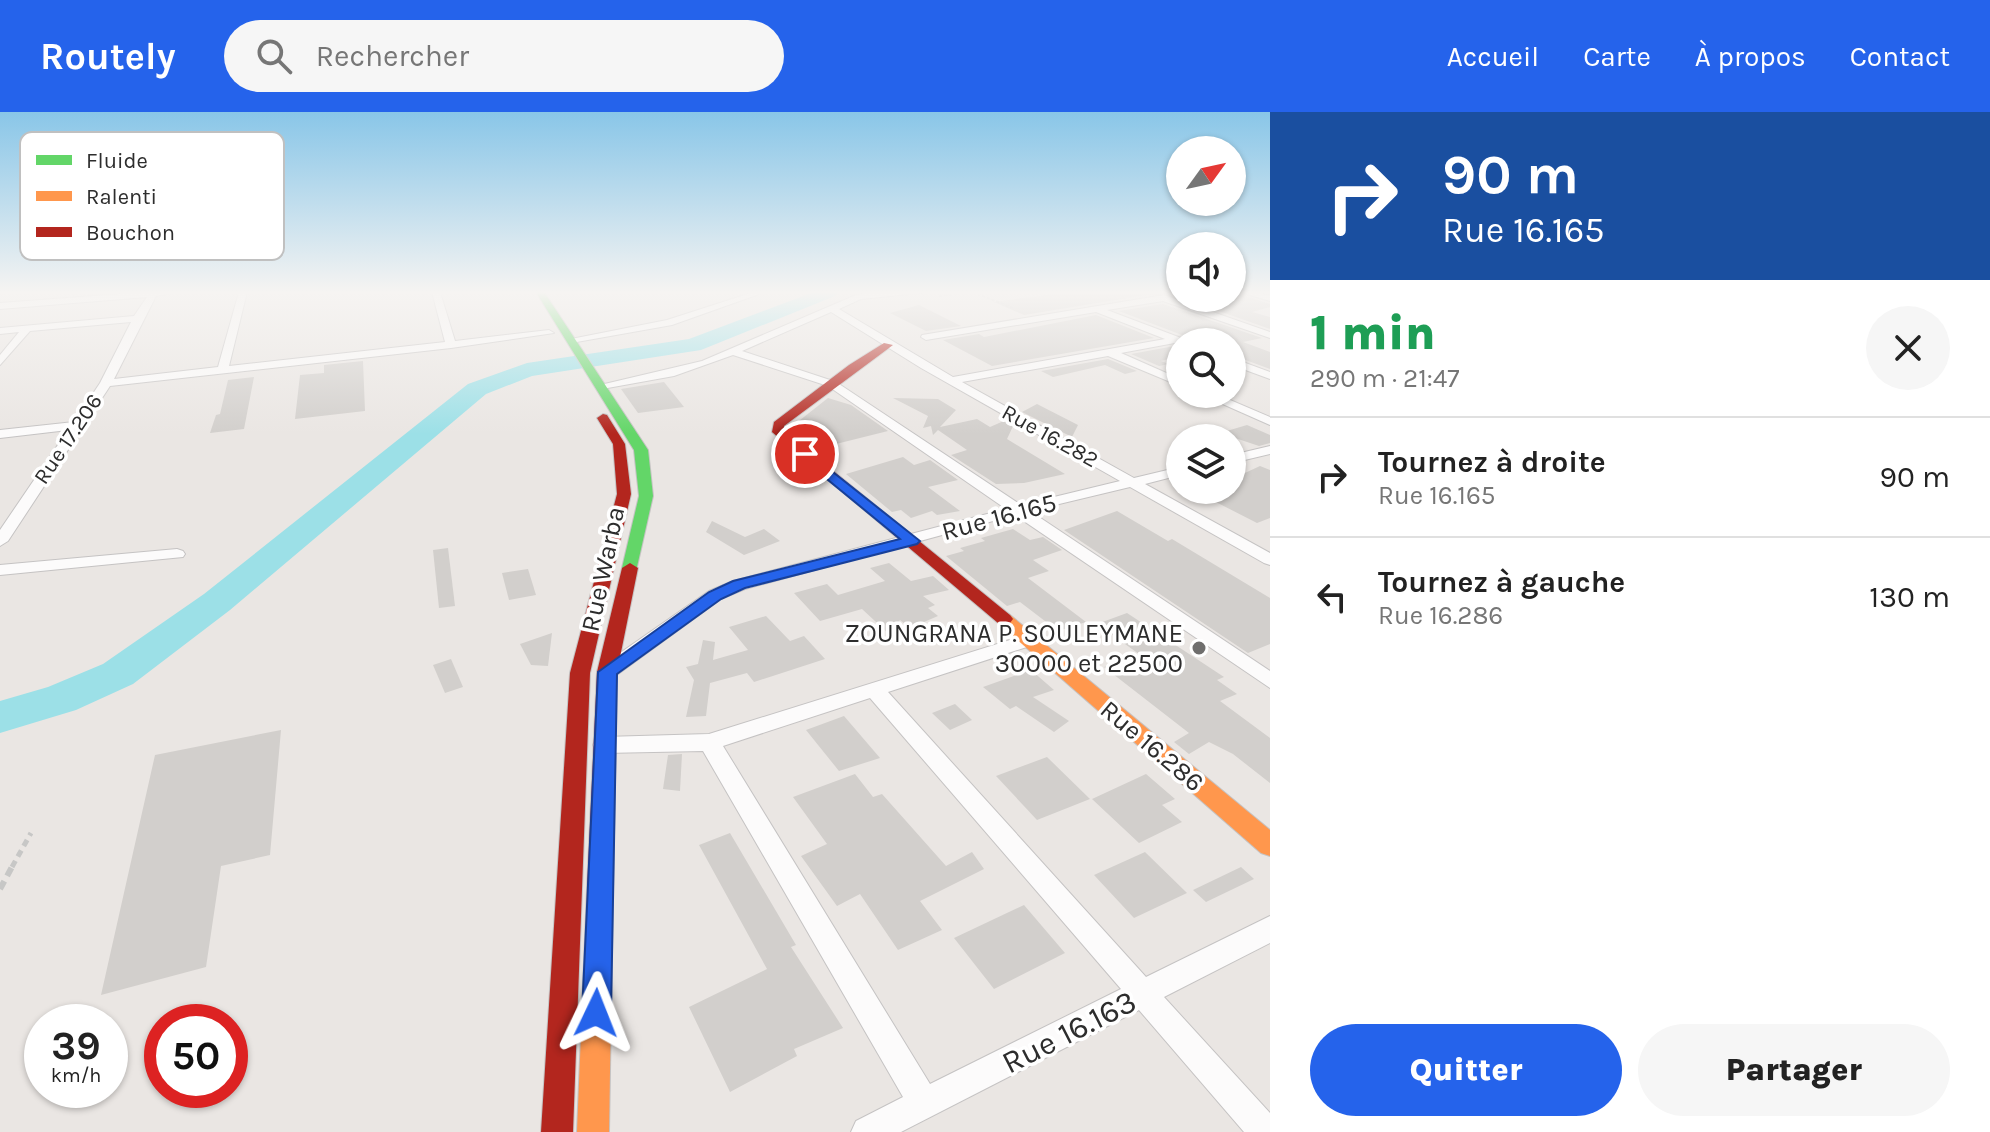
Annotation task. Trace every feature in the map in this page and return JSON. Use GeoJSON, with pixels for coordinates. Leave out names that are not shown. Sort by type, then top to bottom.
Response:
{"type":"FeatureCollection","features":[{"type":"Feature","properties":{"kind":"main road"},"geometry":{"type":"LineString","coordinates":[[556,340],[576,358]]}},
{"type":"Feature","properties":{"kind":"main road"},"geometry":{"type":"LineString","coordinates":[[557,1132],[580,673],[624,494],[619,444],[566,340]]}},
{"type":"Feature","properties":{"kind":"main road"},"geometry":{"type":"LineString","coordinates":[[832,384],[888,345]]}},
{"type":"Feature","properties":{"kind":"main road","name":"Rue Warba"},"geometry":{"type":"LineString","coordinates":[[576,358],[602,386],[641,450],[646,496],[607,672],[593,1132]]}},
{"type":"Feature","properties":{"kind":"main road","name":"Rue 16.286"},"geometry":{"type":"LineString","coordinates":[[832,384],[778,425],[778,432],[912,541],[1026,641],[1270,845]]}},
{"type":"Feature","properties":{"kind":"street"},"geometry":{"type":"LineString","coordinates":[[0,362],[18,340]]}},
{"type":"Feature","properties":{"kind":"street","name":"Rue 17.206"},"geometry":{"type":"LineString","coordinates":[[0,541],[106,383],[127,340]]}},
{"type":"Feature","properties":{"kind":"street"},"geometry":{"type":"LineString","coordinates":[[223,370],[231,340]]}},
{"type":"Feature","properties":{"kind":"street"},"geometry":{"type":"LineString","coordinates":[[449,340],[451,345]]}},
{"type":"Feature","properties":{"kind":"street"},"geometry":{"type":"LineString","coordinates":[[106,383],[495,340]]}},
{"type":"Feature","properties":{"kind":"street"},"geometry":{"type":"LineString","coordinates":[[576,358],[625,340]]}},
{"type":"Feature","properties":{"kind":"street"},"geometry":{"type":"LineString","coordinates":[[602,386],[670,374],[762,340]]}},
{"type":"Feature","properties":{"kind":"street","name":"Rue 16.282"},"geometry":{"type":"LineString","coordinates":[[880,340],[1270,560]]}},
{"type":"Feature","properties":{"kind":"street"},"geometry":{"type":"LineString","coordinates":[[951,381],[1166,343]]}},
{"type":"Feature","properties":{"kind":"street"},"geometry":{"type":"LineString","coordinates":[[733,352],[832,384],[1270,681]]}},
{"type":"Feature","properties":{"kind":"street"},"geometry":{"type":"LineString","coordinates":[[1108,352],[1166,377]]}},
{"type":"Feature","properties":{"kind":"street"},"geometry":{"type":"LineString","coordinates":[[1246,367],[1270,376]]}},
{"type":"Feature","properties":{"kind":"street"},"geometry":{"type":"LineString","coordinates":[[1239,408],[1270,421]]}},
{"type":"Feature","properties":{"kind":"street"},"geometry":{"type":"LineString","coordinates":[[0,434],[76,425]]}},
{"type":"Feature","properties":{"kind":"street"},"geometry":{"type":"LineString","coordinates":[[1246,456],[1270,450]]}},
{"type":"Feature","properties":{"kind":"street"},"geometry":{"type":"LineString","coordinates":[[1255,454],[1270,461]]}},
{"type":"Feature","properties":{"kind":"street","name":"Rue 16.165"},"geometry":{"type":"LineString","coordinates":[[607,672],[715,595],[739,585],[912,541],[1018,510],[1166,474]]}},
{"type":"Feature","properties":{"kind":"street"},"geometry":{"type":"LineString","coordinates":[[0,570],[177,554]]}},
{"type":"Feature","properties":{"kind":"street"},"geometry":{"type":"LineString","coordinates":[[604,745],[709,742],[1026,641]]}},
{"type":"Feature","properties":{"kind":"street"},"geometry":{"type":"LineString","coordinates":[[873,689],[1265,1132]]}},
{"type":"Feature","properties":{"kind":"street"},"geometry":{"type":"LineString","coordinates":[[709,742],[925,1105]]}},
{"type":"Feature","properties":{"kind":"street","name":"Rue 16.163"},"geometry":{"type":"LineString","coordinates":[[867,1132],[1270,929]]}},
{"type":"Feature","properties":{"kind":"path"},"geometry":{"type":"LineString","coordinates":[[0,889],[31,833]]}},
{"type":"Feature","properties":{"kind":"building"},"geometry":{"type":"Polygon","coordinates":[[[943,340],[945,340],[1145,340],[992,366],[943,340]]]}},
{"type":"Feature","properties":{"kind":"building"},"geometry":{"type":"Polygon","coordinates":[[[1246,343],[1270,352],[1270,369],[1246,360],[1246,343]]]}},
{"type":"Feature","properties":{"kind":"building"},"geometry":{"type":"Polygon","coordinates":[[[1166,348],[1166,360],[1161,361],[1166,365],[1159,366],[1131,354],[1166,348]]]}},
{"type":"Feature","properties":{"kind":"building"},"geometry":{"type":"Polygon","coordinates":[[[1108,359],[1137,371],[1125,374],[1105,365],[1053,377],[1041,371],[1108,359]]]}},
{"type":"Feature","properties":{"kind":"building"},"geometry":{"type":"Polygon","coordinates":[[[363,361],[365,411],[295,419],[300,375],[324,373],[324,365],[363,361]]]}},
{"type":"Feature","properties":{"kind":"building"},"geometry":{"type":"Polygon","coordinates":[[[254,377],[244,429],[210,433],[216,415],[220,414],[228,380],[254,377]]]}},
{"type":"Feature","properties":{"kind":"building"},"geometry":{"type":"Polygon","coordinates":[[[664,382],[684,407],[638,413],[621,389],[664,382]]]}},
{"type":"Feature","properties":{"kind":"building"},"geometry":{"type":"Polygon","coordinates":[[[828,398],[851,405],[888,431],[816,449],[790,428],[828,398]]]}},
{"type":"Feature","properties":{"kind":"building"},"geometry":{"type":"Polygon","coordinates":[[[893,398],[938,399],[956,410],[940,427],[977,419],[990,427],[1006,420],[1014,424],[1007,439],[1065,474],[1024,483],[996,484],[951,455],[967,450],[938,430],[933,435],[931,426],[923,428],[928,416],[893,398]]]}},
{"type":"Feature","properties":{"kind":"building"},"geometry":{"type":"Polygon","coordinates":[[[1037,404],[1078,425],[1072,437],[1022,412],[1037,404]]]}},
{"type":"Feature","properties":{"kind":"building"},"geometry":{"type":"Polygon","coordinates":[[[1246,425],[1270,435],[1270,443],[1259,446],[1246,442],[1246,425]]]}},
{"type":"Feature","properties":{"kind":"building"},"geometry":{"type":"Polygon","coordinates":[[[903,457],[914,465],[930,460],[958,480],[928,487],[960,511],[937,515],[932,511],[911,518],[901,510],[892,512],[846,474],[903,457]]]}},
{"type":"Feature","properties":{"kind":"building"},"geometry":{"type":"Polygon","coordinates":[[[1260,466],[1270,470],[1270,518],[1257,523],[1220,504],[1246,504],[1246,472],[1260,466]]]}},
{"type":"Feature","properties":{"kind":"building"},"geometry":{"type":"Polygon","coordinates":[[[1117,511],[1168,541],[1172,539],[1270,598],[1270,644],[1248,653],[1064,530],[1117,511]]]}},
{"type":"Feature","properties":{"kind":"building"},"geometry":{"type":"Polygon","coordinates":[[[712,521],[745,537],[764,529],[780,541],[744,555],[706,532],[712,521]]]}},
{"type":"Feature","properties":{"kind":"building"},"geometry":{"type":"Polygon","coordinates":[[[1013,529],[1030,540],[1043,537],[1062,550],[1033,560],[1049,571],[1028,578],[1086,622],[1058,631],[1020,602],[1007,606],[946,556],[964,551],[960,548],[985,541],[981,538],[1013,529]]]}},
{"type":"Feature","properties":{"kind":"building"},"geometry":{"type":"Polygon","coordinates":[[[448,548],[455,606],[439,608],[433,550],[448,548]]]}},
{"type":"Feature","properties":{"kind":"building"},"geometry":{"type":"Polygon","coordinates":[[[889,563],[911,581],[933,576],[949,590],[923,596],[935,605],[928,608],[938,616],[910,628],[900,620],[889,634],[862,609],[820,621],[794,593],[827,584],[838,595],[885,581],[870,568],[889,563]]]}},
{"type":"Feature","properties":{"kind":"building"},"geometry":{"type":"Polygon","coordinates":[[[528,569],[536,595],[509,600],[502,573],[528,569]]]}},
{"type":"Feature","properties":{"kind":"building"},"geometry":{"type":"Polygon","coordinates":[[[1127,613],[1224,677],[1217,680],[1237,694],[1220,701],[1270,738],[1270,783],[1233,754],[1209,742],[1189,754],[1174,742],[1189,733],[1104,667],[1139,654],[1097,624],[1127,613]]]}},
{"type":"Feature","properties":{"kind":"building"},"geometry":{"type":"Polygon","coordinates":[[[766,616],[790,641],[804,636],[825,659],[754,682],[747,673],[710,683],[706,716],[686,717],[694,680],[686,667],[698,664],[703,640],[715,642],[713,660],[748,650],[729,627],[766,616]]]}},
{"type":"Feature","properties":{"kind":"building"},"geometry":{"type":"Polygon","coordinates":[[[552,633],[548,666],[531,665],[520,644],[552,633]]]}},
{"type":"Feature","properties":{"kind":"building"},"geometry":{"type":"Polygon","coordinates":[[[451,659],[463,687],[445,693],[433,665],[451,659]]]}},
{"type":"Feature","properties":{"kind":"building"},"geometry":{"type":"Polygon","coordinates":[[[1031,670],[1054,690],[1033,697],[1069,721],[1054,732],[1016,706],[1010,709],[983,687],[1031,670]]]}},
{"type":"Feature","properties":{"kind":"building"},"geometry":{"type":"Polygon","coordinates":[[[955,704],[972,720],[950,730],[932,713],[955,704]]]}},
{"type":"Feature","properties":{"kind":"building"},"geometry":{"type":"Polygon","coordinates":[[[844,716],[880,758],[839,771],[806,730],[844,716]]]}},
{"type":"Feature","properties":{"kind":"building"},"geometry":{"type":"Polygon","coordinates":[[[281,730],[270,855],[221,866],[206,967],[101,995],[155,755],[281,730]]]}},
{"type":"Feature","properties":{"kind":"building"},"geometry":{"type":"Polygon","coordinates":[[[682,754],[680,791],[663,789],[668,755],[682,754]]]}},
{"type":"Feature","properties":{"kind":"building"},"geometry":{"type":"Polygon","coordinates":[[[1047,757],[1090,799],[1037,820],[996,776],[1047,757]]]}},
{"type":"Feature","properties":{"kind":"building"},"geometry":{"type":"Polygon","coordinates":[[[855,774],[873,797],[882,794],[946,866],[972,852],[984,869],[920,901],[942,930],[898,950],[860,894],[837,906],[801,856],[827,844],[793,797],[855,774]]]}},
{"type":"Feature","properties":{"kind":"building"},"geometry":{"type":"Polygon","coordinates":[[[1146,774],[1175,799],[1162,805],[1182,822],[1139,843],[1092,799],[1146,774]]]}},
{"type":"Feature","properties":{"kind":"building"},"geometry":{"type":"Polygon","coordinates":[[[730,833],[796,945],[791,947],[843,1028],[794,1049],[797,1056],[730,1092],[689,1007],[767,969],[699,845],[730,833]]]}},
{"type":"Feature","properties":{"kind":"building"},"geometry":{"type":"Polygon","coordinates":[[[1145,852],[1187,893],[1134,918],[1094,875],[1145,852]]]}},
{"type":"Feature","properties":{"kind":"building"},"geometry":{"type":"Polygon","coordinates":[[[1241,867],[1254,879],[1206,902],[1193,890],[1241,867]]]}},
{"type":"Feature","properties":{"kind":"building"},"geometry":{"type":"Polygon","coordinates":[[[1024,905],[1065,953],[994,989],[954,938],[1024,905]]]}},
{"type":"Feature","properties":{"kind":"waterway"},"geometry":{"type":"LineString","coordinates":[[0,717],[61,699],[118,674],[217,602],[477,389],[527,370],[693,345],[707,340]]}},
{"type":"Feature","properties":{"kind":"traffic: fast"},"geometry":{"type":"LineString","coordinates":[[570,340],[641,450],[646,496],[630,568]]}},
{"type":"Feature","properties":{"kind":"traffic: slow"},"geometry":{"type":"LineString","coordinates":[[1004,619],[1270,845]]}},
{"type":"Feature","properties":{"kind":"traffic: slow"},"geometry":{"type":"LineString","coordinates":[[593,1132],[600,889]]}},
{"type":"Feature","properties":{"kind":"traffic: jam"},"geometry":{"type":"LineString","coordinates":[[888,345],[853,367],[778,425],[778,432],[1004,619]]}},
{"type":"Feature","properties":{"kind":"traffic: jam"},"geometry":{"type":"LineString","coordinates":[[557,1132],[580,673],[624,494],[619,444],[603,418]]}},
{"type":"Feature","properties":{"kind":"traffic: jam"},"geometry":{"type":"LineString","coordinates":[[600,889],[607,672],[630,568]]}},
{"type":"Feature","properties":{"kind":"place","name":"ZOUNGRANA P. SOULEYMANE 30000 et 22500"},"geometry":{"type":"Point","coordinates":[1199,648]}},
{"type":"Feature","properties":{"kind":"route"},"geometry":{"type":"LineString","coordinates":[[596,1013],[607,672],[715,595],[765,576],[912,541],[805,454]]}}]}
